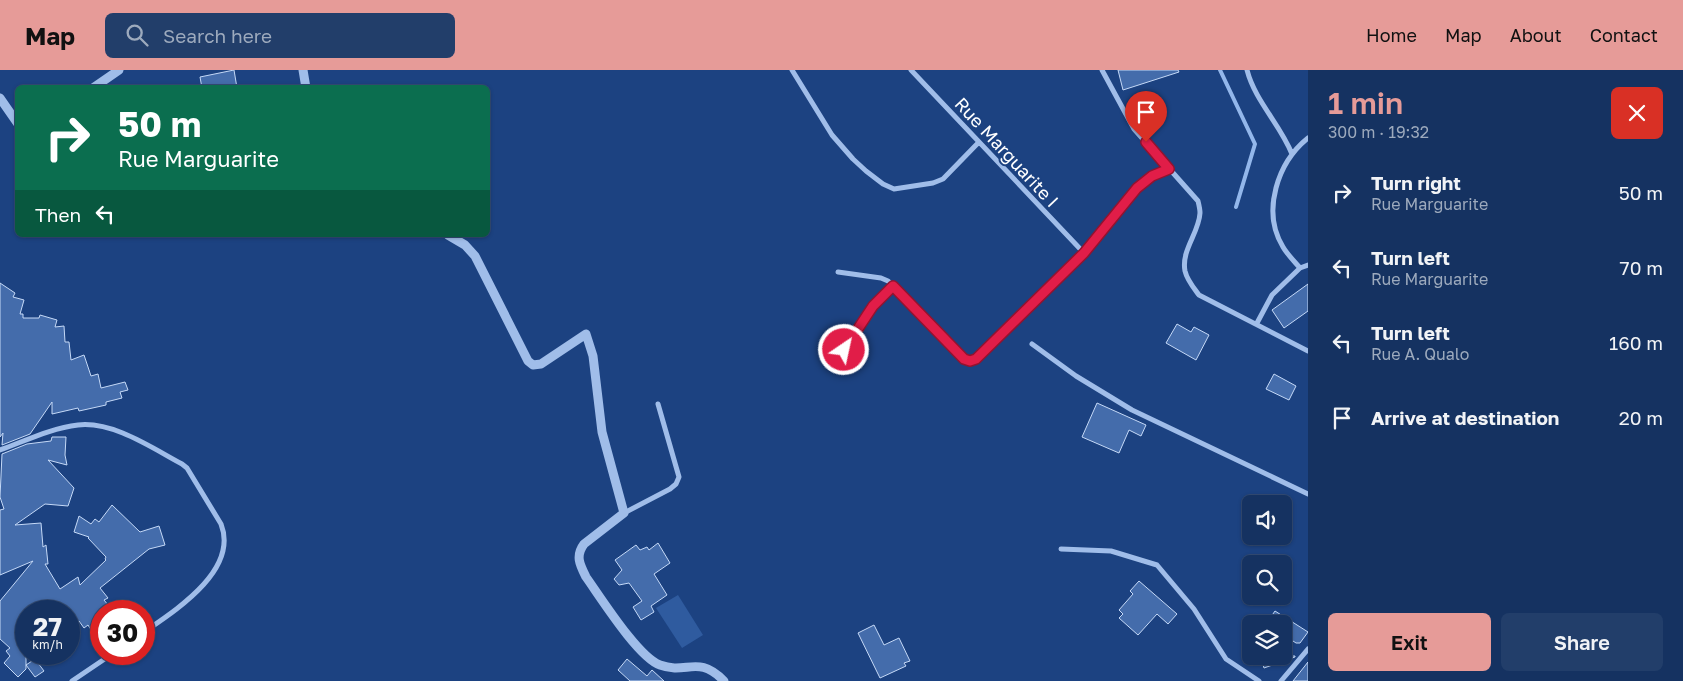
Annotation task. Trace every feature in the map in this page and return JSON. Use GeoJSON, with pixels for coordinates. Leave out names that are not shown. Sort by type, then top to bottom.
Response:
{"type":"FeatureCollection","features":[{"type":"Feature","properties":{"kind":"street"},"geometry":{"type":"LineString","coordinates":[[97,85],[119,70]]}},
{"type":"Feature","properties":{"kind":"street"},"geometry":{"type":"LineString","coordinates":[[303,70],[306,85]]}},
{"type":"Feature","properties":{"kind":"street"},"geometry":{"type":"LineString","coordinates":[[792,70],[832,135],[866,171],[883,184],[894,189],[933,183],[943,179],[979,142]]}},
{"type":"Feature","properties":{"kind":"street","name":"Rue Marguarite I"},"geometry":{"type":"LineString","coordinates":[[911,70],[1084,253]]}},
{"type":"Feature","properties":{"kind":"street"},"geometry":{"type":"LineString","coordinates":[[1102,70],[1134,129],[1198,201],[1200,213],[1197,228],[1185,258],[1185,270],[1189,281],[1199,295],[1257,323],[1308,351]]}},
{"type":"Feature","properties":{"kind":"street"},"geometry":{"type":"LineString","coordinates":[[1247,70],[1250,85],[1285,137],[1292,154]]}},
{"type":"Feature","properties":{"kind":"street"},"geometry":{"type":"LineString","coordinates":[[0,98],[15,120]]}},
{"type":"Feature","properties":{"kind":"street"},"geometry":{"type":"LineString","coordinates":[[1300,268],[1282,246],[1275,229],[1273,217],[1277,185],[1282,169],[1292,154],[1308,138]]}},
{"type":"Feature","properties":{"kind":"street"},"geometry":{"type":"LineString","coordinates":[[838,272],[881,278],[893,286],[964,359],[970,361],[976,359],[1084,253],[1137,188],[1152,176],[1169,169]]}},
{"type":"Feature","properties":{"kind":"street"},"geometry":{"type":"LineString","coordinates":[[451,237],[465,245],[475,256],[528,361],[533,365],[541,364],[586,334],[593,356],[602,432],[624,513]]}},
{"type":"Feature","properties":{"kind":"street"},"geometry":{"type":"LineString","coordinates":[[1257,323],[1272,295],[1300,268],[1308,265]]}},
{"type":"Feature","properties":{"kind":"street"},"geometry":{"type":"LineString","coordinates":[[844,350],[873,306],[893,286]]}},
{"type":"Feature","properties":{"kind":"street"},"geometry":{"type":"LineString","coordinates":[[1032,344],[1076,376],[1132,410],[1308,494]]}},
{"type":"Feature","properties":{"kind":"street"},"geometry":{"type":"LineString","coordinates":[[658,404],[679,477],[676,484],[624,513],[584,544],[580,549],[578,558],[580,567],[636,645],[651,660],[660,665],[674,668],[695,665],[709,669],[724,681]]}},
{"type":"Feature","properties":{"kind":"street"},"geometry":{"type":"LineString","coordinates":[[0,450],[64,427],[79,424],[101,426],[134,438],[187,468],[222,524],[225,532],[222,554],[210,576],[189,599],[155,624]]}},
{"type":"Feature","properties":{"kind":"street"},"geometry":{"type":"LineString","coordinates":[[1061,549],[1111,551],[1157,565],[1194,610],[1226,659],[1259,681]]}},
{"type":"Feature","properties":{"kind":"street"},"geometry":{"type":"LineString","coordinates":[[1281,681],[1308,649]]}},
{"type":"Feature","properties":{"kind":"street"},"geometry":{"type":"LineString","coordinates":[[72,681],[96,665]]}},
{"type":"Feature","properties":{"kind":"shaded area"},"geometry":{"type":"Polygon","coordinates":[[[678,595],[703,635],[682,648],[656,608],[678,595]]]}},
{"type":"Feature","properties":{"kind":"building"},"geometry":{"type":"Polygon","coordinates":[[[234,70],[236,85],[201,85],[200,77],[234,70]]]}},
{"type":"Feature","properties":{"kind":"building"},"geometry":{"type":"Polygon","coordinates":[[[1118,70],[1178,70],[1179,72],[1123,90],[1118,70]]]}},
{"type":"Feature","properties":{"kind":"building"},"geometry":{"type":"Polygon","coordinates":[[[0,283],[15,293],[13,297],[24,300],[20,314],[23,314],[23,318],[39,318],[40,315],[57,320],[55,327],[64,326],[65,342],[69,342],[71,360],[84,355],[91,376],[98,374],[101,388],[125,382],[128,390],[120,392],[122,398],[106,402],[106,405],[79,411],[78,408],[52,414],[52,402],[30,434],[2,445],[3,433],[0,437],[0,283]]]}},
{"type":"Feature","properties":{"kind":"building"},"geometry":{"type":"Polygon","coordinates":[[[1308,284],[1308,311],[1284,328],[1272,310],[1308,284]]]}},
{"type":"Feature","properties":{"kind":"building"},"geometry":{"type":"Polygon","coordinates":[[[1177,324],[1191,332],[1194,327],[1209,335],[1196,360],[1166,343],[1177,324]]]}},
{"type":"Feature","properties":{"kind":"building"},"geometry":{"type":"Polygon","coordinates":[[[1274,374],[1296,386],[1289,400],[1266,389],[1274,374]]]}},
{"type":"Feature","properties":{"kind":"building"},"geometry":{"type":"Polygon","coordinates":[[[1097,403],[1146,425],[1141,436],[1129,430],[1119,453],[1082,437],[1097,403]]]}},
{"type":"Feature","properties":{"kind":"building"},"geometry":{"type":"Polygon","coordinates":[[[52,437],[66,437],[65,455],[67,465],[48,460],[74,488],[68,506],[45,504],[15,525],[41,523],[43,547],[46,545],[48,564],[45,564],[60,589],[78,577],[80,585],[106,560],[106,557],[89,537],[74,532],[79,516],[91,524],[95,519],[99,522],[112,505],[140,532],[159,526],[165,545],[149,549],[100,588],[108,598],[104,600],[90,600],[90,628],[88,625],[84,628],[80,622],[80,600],[15,600],[15,665],[26,665],[26,669],[18,677],[4,663],[10,656],[6,651],[10,648],[0,639],[0,601],[33,561],[0,575],[0,510],[4,509],[0,497],[2,454],[27,444],[51,441],[52,437]]]}},
{"type":"Feature","properties":{"kind":"building"},"geometry":{"type":"Polygon","coordinates":[[[658,543],[670,563],[654,574],[667,595],[651,606],[654,612],[641,620],[633,607],[642,601],[629,583],[619,585],[614,579],[622,570],[615,560],[636,545],[640,550],[647,547],[649,550],[658,543]]]}},
{"type":"Feature","properties":{"kind":"building"},"geometry":{"type":"Polygon","coordinates":[[[1139,581],[1177,614],[1168,624],[1157,614],[1138,635],[1119,618],[1123,614],[1119,610],[1133,594],[1130,591],[1139,581]]]}},
{"type":"Feature","properties":{"kind":"building"},"geometry":{"type":"Polygon","coordinates":[[[1275,611],[1281,615],[1272,615],[1275,611]]]}},
{"type":"Feature","properties":{"kind":"building"},"geometry":{"type":"Polygon","coordinates":[[[1292,622],[1308,632],[1300,643],[1292,640],[1292,622]]]}},
{"type":"Feature","properties":{"kind":"building"},"geometry":{"type":"Polygon","coordinates":[[[874,625],[884,645],[899,638],[910,661],[904,663],[906,666],[880,678],[858,633],[874,625]]]}},
{"type":"Feature","properties":{"kind":"building"},"geometry":{"type":"Polygon","coordinates":[[[627,659],[647,676],[652,670],[664,681],[630,681],[618,670],[627,659]]]}},
{"type":"Feature","properties":{"kind":"building"},"geometry":{"type":"Polygon","coordinates":[[[1308,662],[1308,681],[1293,681],[1308,662]]]}},
{"type":"Feature","properties":{"kind":"building"},"geometry":{"type":"Polygon","coordinates":[[[26,665],[40,665],[44,671],[35,677],[26,665]]]}},
{"type":"Feature","properties":{"kind":"waterway"},"geometry":{"type":"LineString","coordinates":[[1220,70],[1255,144],[1236,207]]}},
{"type":"Feature","properties":{"kind":"route"},"geometry":{"type":"LineString","coordinates":[[844,350],[873,306],[893,286],[964,359],[970,361],[976,359],[1084,253],[1137,188],[1152,176],[1169,169],[1146,142]]}}]}
